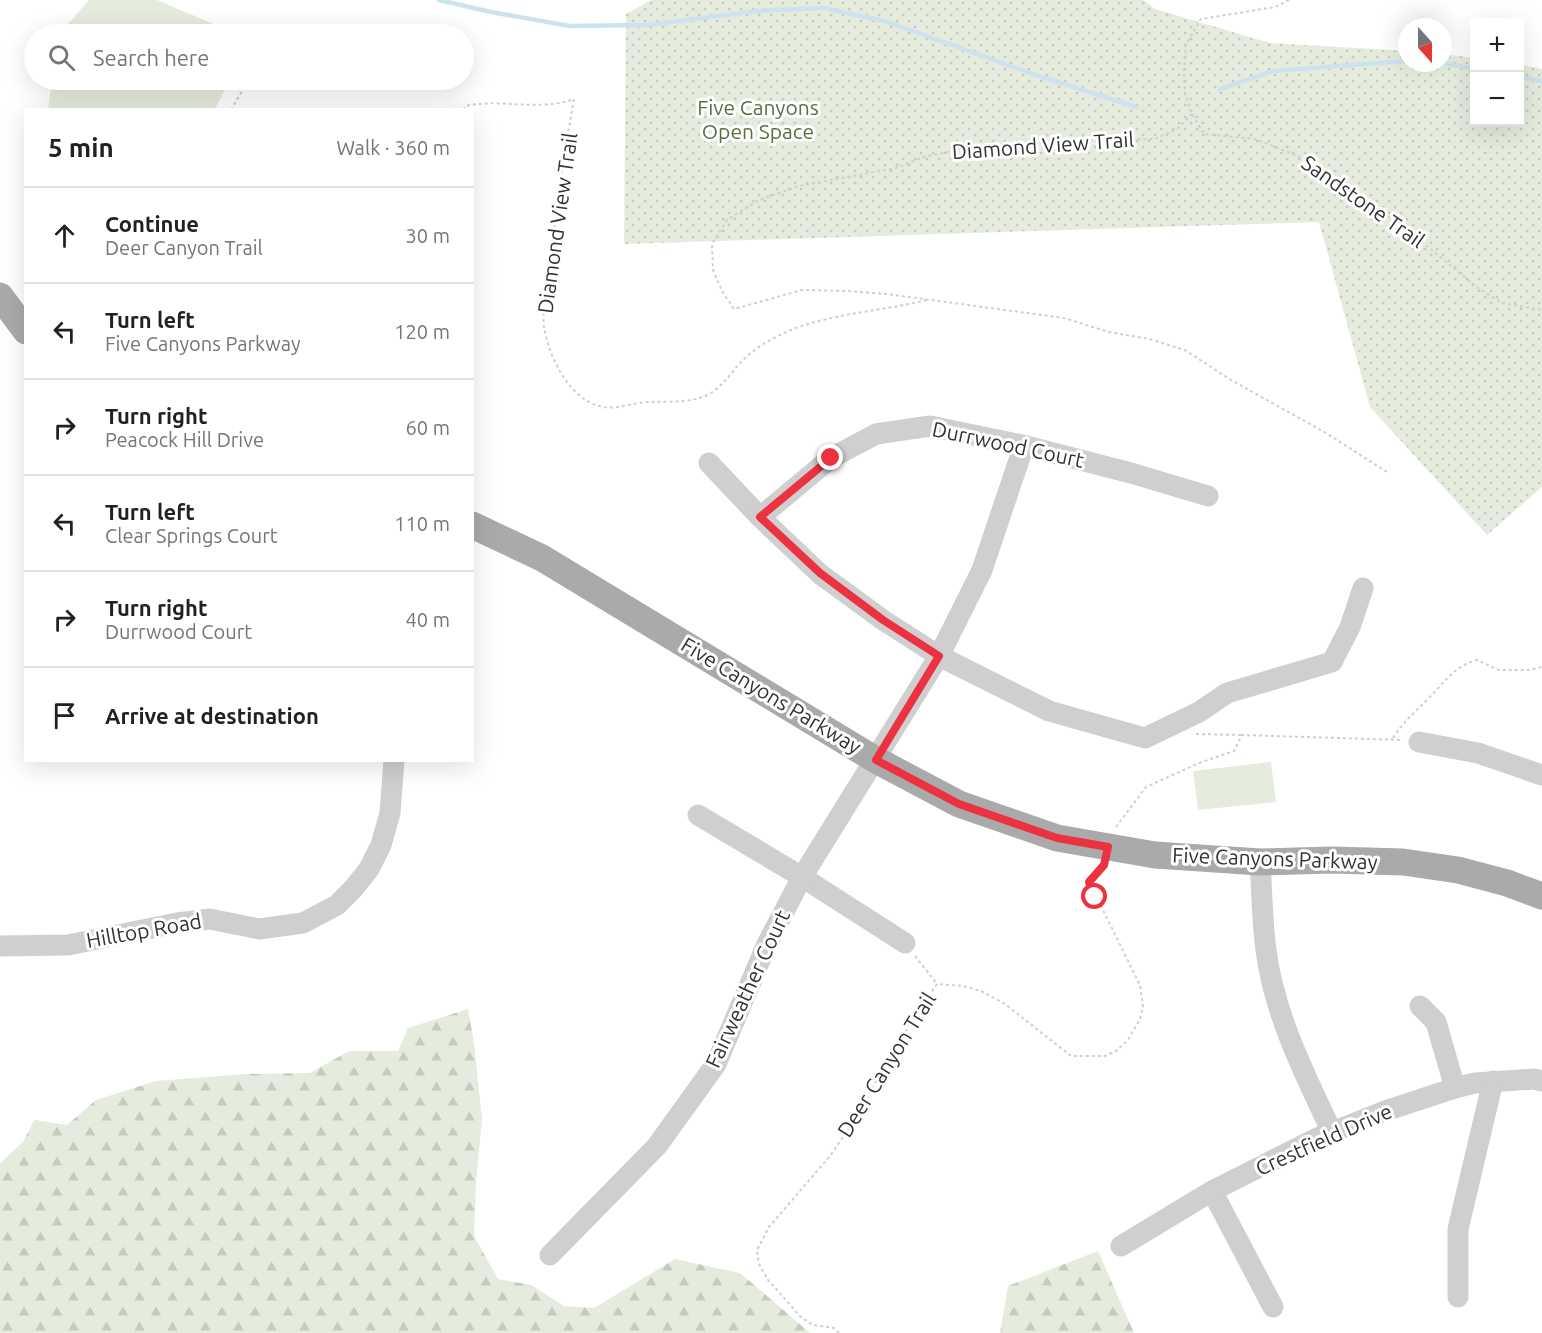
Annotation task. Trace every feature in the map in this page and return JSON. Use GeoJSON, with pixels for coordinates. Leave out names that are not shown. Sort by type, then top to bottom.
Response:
{"type":"FeatureCollection","features":[{"type":"Feature","properties":{"kind":"main road"},"geometry":{"type":"LineString","coordinates":[[0,296],[24,328]]}},
{"type":"Feature","properties":{"kind":"main road","name":"Five Canyons Parkway"},"geometry":{"type":"LineString","coordinates":[[474,526],[542,558],[950,814],[1019,842],[1106,856],[1165,871],[1261,868],[1391,872],[1474,888],[1542,907]]}},
{"type":"Feature","properties":{"kind":"main road","name":"Five Canyons Parkway"},"geometry":{"type":"LineString","coordinates":[[474,542],[526,566],[786,720],[872,766]]}},
{"type":"Feature","properties":{"kind":"main road","name":"Five Canyons Parkway"},"geometry":{"type":"LineString","coordinates":[[1261,868],[1332,860],[1403,862],[1458,870],[1507,883],[1542,896]]}},
{"type":"Feature","properties":{"kind":"street","name":"Durrwood Court"},"geometry":{"type":"LineString","coordinates":[[760,517],[831,458],[876,434],[930,426],[1022,445],[1131,473],[1208,496]]}},
{"type":"Feature","properties":{"kind":"street","name":"Fairweather Court"},"geometry":{"type":"LineString","coordinates":[[550,1254],[657,1146],[716,1064],[767,944],[802,877],[939,656],[982,570],[1022,445]]}},
{"type":"Feature","properties":{"kind":"street"},"geometry":{"type":"LineString","coordinates":[[709,463],[760,517],[820,573],[883,620],[939,656],[1049,711],[1145,738],[1199,712],[1227,693],[1332,662],[1350,627],[1363,588]]}},
{"type":"Feature","properties":{"kind":"street"},"geometry":{"type":"LineString","coordinates":[[1419,742],[1478,753],[1542,775]]}},
{"type":"Feature","properties":{"kind":"street","name":"Hilltop Road"},"geometry":{"type":"LineString","coordinates":[[0,946],[68,945],[177,923],[210,919],[259,929],[303,923],[337,905],[369,869],[381,845],[390,813],[394,762]]}},
{"type":"Feature","properties":{"kind":"street"},"geometry":{"type":"LineString","coordinates":[[698,815],[802,877],[905,944]]}},
{"type":"Feature","properties":{"kind":"street"},"geometry":{"type":"LineString","coordinates":[[1261,868],[1266,951],[1279,1009],[1302,1068],[1332,1132]]}},
{"type":"Feature","properties":{"kind":"street"},"geometry":{"type":"LineString","coordinates":[[1420,1006],[1436,1022],[1455,1088]]}},
{"type":"Feature","properties":{"kind":"street"},"geometry":{"type":"LineString","coordinates":[[1458,1297],[1458,1229],[1493,1081]]}},
{"type":"Feature","properties":{"kind":"street","name":"Crestfield Drive"},"geometry":{"type":"LineString","coordinates":[[1121,1246],[1212,1191],[1332,1132],[1385,1111],[1455,1088],[1493,1081],[1542,1081]]}},
{"type":"Feature","properties":{"kind":"street"},"geometry":{"type":"LineString","coordinates":[[1212,1191],[1273,1307]]}},
{"type":"Feature","properties":{"kind":"path","name":"Sandstone Trail"},"geometry":{"type":"LineString","coordinates":[[1289,0],[1275,7],[1201,19],[1186,44],[1184,72],[1185,94],[1192,114],[1204,134],[1255,139],[1303,158],[1405,228],[1478,288],[1502,303],[1542,310]]}},
{"type":"Feature","properties":{"kind":"path"},"geometry":{"type":"LineString","coordinates":[[232,108],[243,90]]}},
{"type":"Feature","properties":{"kind":"path","name":"Diamond View Trail"},"geometry":{"type":"LineString","coordinates":[[464,108],[481,102],[531,106],[562,103],[574,99],[544,304],[544,327],[555,361],[564,377],[581,397],[600,406],[692,400],[711,393],[728,380],[743,361],[765,342],[793,329],[825,319],[930,300]]}},
{"type":"Feature","properties":{"kind":"path","name":"Diamond View Trail"},"geometry":{"type":"LineString","coordinates":[[1192,114],[1177,129],[1155,139],[1057,141],[963,149],[923,157],[896,168],[799,186],[759,200],[728,220],[712,244],[713,270],[722,291],[734,309],[802,290],[887,294],[1064,318],[1108,332],[1149,339],[1185,350],[1231,380],[1326,433],[1387,472]]}},
{"type":"Feature","properties":{"kind":"path"},"geometry":{"type":"LineString","coordinates":[[1393,738],[1404,721],[1448,675],[1467,662],[1477,660],[1499,670],[1529,670],[1542,667]]}},
{"type":"Feature","properties":{"kind":"path","name":"Deer Canyon Trail"},"geometry":{"type":"LineString","coordinates":[[839,1333],[834,1328],[813,1325],[801,1317],[768,1280],[759,1264],[757,1250],[769,1227],[830,1156],[854,1121],[896,1046],[937,984],[963,986],[981,991],[1005,1004],[1071,1056],[1105,1056],[1116,1051],[1128,1040],[1135,1029],[1143,1007],[1140,985],[1089,882],[1106,856],[1110,835],[1146,787],[1198,763],[1234,751],[1242,735],[1393,738],[1419,742]]}},
{"type":"Feature","properties":{"kind":"path"},"geometry":{"type":"LineString","coordinates":[[905,944],[937,984]]}},
{"type":"Feature","properties":{"kind":"green space"},"geometry":{"type":"Polygon","coordinates":[[[89,0],[157,0],[213,24],[68,24],[89,0]]]}},
{"type":"Feature","properties":{"kind":"green space","name":"Five Canyons Open Space"},"geometry":{"type":"Polygon","coordinates":[[[651,0],[1144,0],[1155,9],[1270,43],[1398,50],[1398,72],[1452,72],[1452,55],[1470,57],[1470,126],[1524,126],[1524,65],[1542,69],[1542,487],[1487,535],[1370,407],[1319,222],[624,244],[626,14],[651,0]]]}},
{"type":"Feature","properties":{"kind":"green space"},"geometry":{"type":"Polygon","coordinates":[[[51,90],[225,90],[216,108],[48,108],[51,90]]]}},
{"type":"Feature","properties":{"kind":"green space"},"geometry":{"type":"Polygon","coordinates":[[[1271,762],[1276,802],[1198,810],[1193,771],[1271,762]]]}},
{"type":"Feature","properties":{"kind":"green space"},"geometry":{"type":"Polygon","coordinates":[[[468,1009],[482,1119],[474,1236],[498,1279],[531,1285],[564,1306],[594,1308],[675,1259],[740,1273],[810,1333],[0,1333],[0,1163],[23,1142],[34,1120],[67,1125],[96,1100],[156,1081],[247,1074],[310,1073],[349,1051],[398,1051],[408,1028],[468,1009]]]}},
{"type":"Feature","properties":{"kind":"green space"},"geometry":{"type":"Polygon","coordinates":[[[1098,1251],[1134,1333],[1000,1333],[1008,1286],[1098,1251]]]}},
{"type":"Feature","properties":{"kind":"waterway"},"geometry":{"type":"LineString","coordinates":[[439,0],[570,26],[647,25],[758,11],[824,8],[888,22],[1036,75],[1136,107]]}},
{"type":"Feature","properties":{"kind":"waterway"},"geometry":{"type":"LineString","coordinates":[[1220,89],[1273,71],[1398,62]]}},
{"type":"Feature","properties":{"kind":"waterway"},"geometry":{"type":"LineString","coordinates":[[1452,65],[1470,68]]}},
{"type":"Feature","properties":{"kind":"waterway"},"geometry":{"type":"LineString","coordinates":[[1524,78],[1542,81]]}},
{"type":"Feature","properties":{"kind":"route"},"geometry":{"type":"LineString","coordinates":[[831,458],[760,517],[820,573],[883,620],[939,656],[876,760],[959,804],[1057,838],[1108,847],[1104,865],[1089,882],[1095,897]]}}]}
